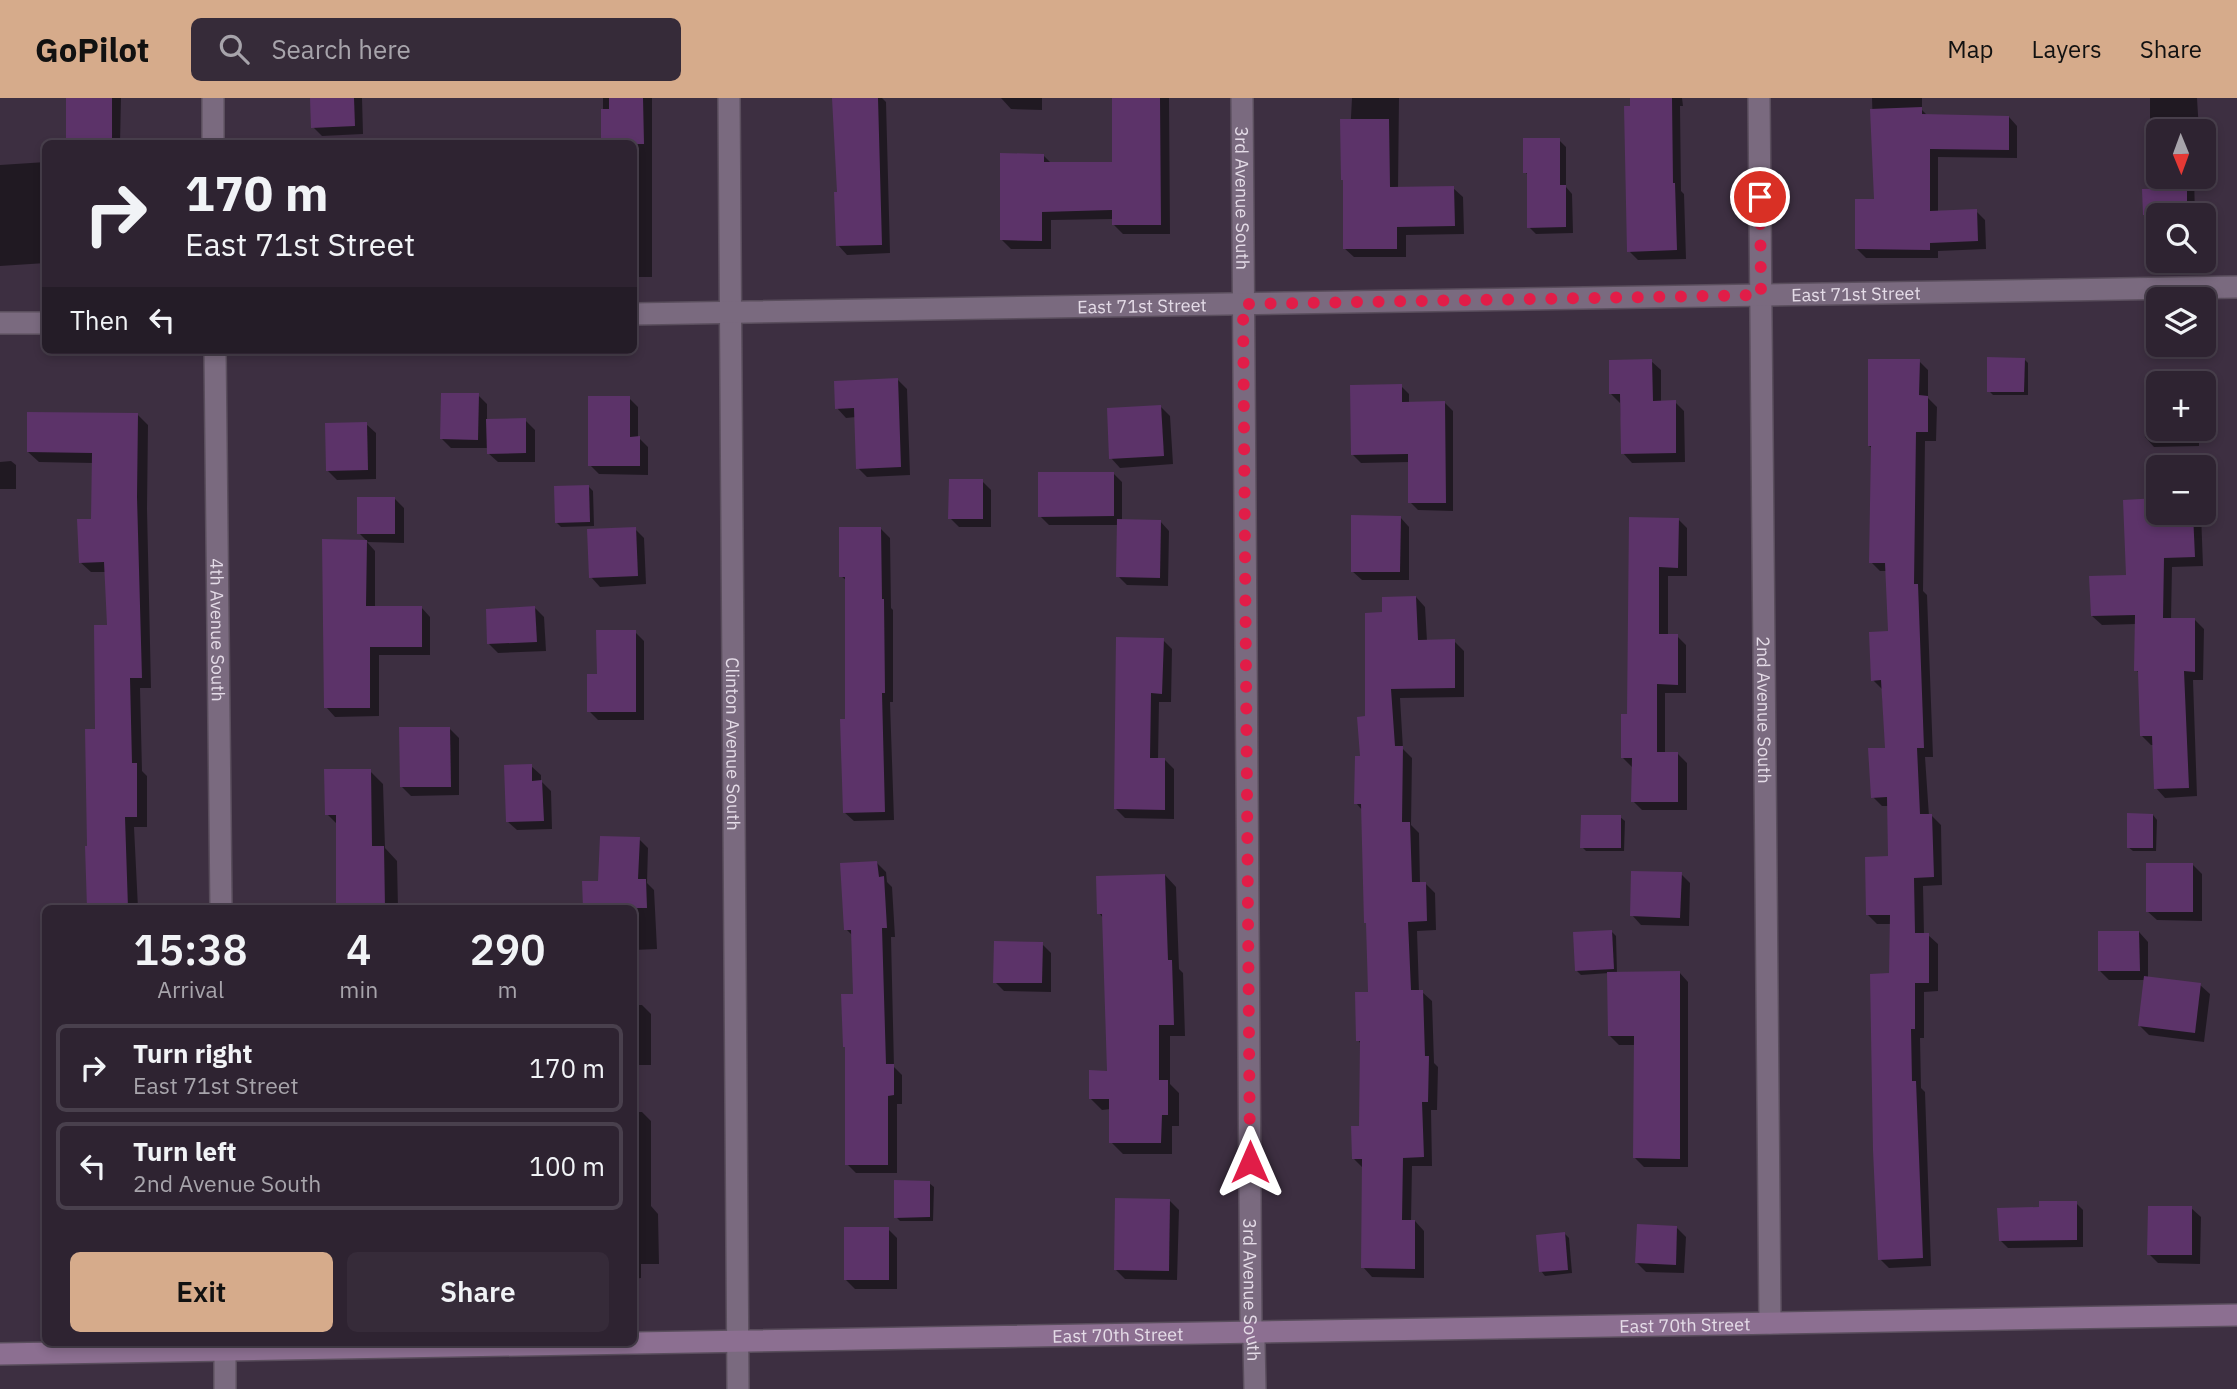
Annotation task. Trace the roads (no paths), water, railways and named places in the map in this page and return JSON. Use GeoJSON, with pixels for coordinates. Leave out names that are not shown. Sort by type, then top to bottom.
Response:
{"type":"FeatureCollection","features":[{"type":"Feature","properties":{"kind":"street"},"geometry":{"type":"LineString","coordinates":[[213,98],[213,140]]}},
{"type":"Feature","properties":{"kind":"street","name":"Clinton Avenue South"},"geometry":{"type":"LineString","coordinates":[[729,98],[738,1389]]}},
{"type":"Feature","properties":{"kind":"street","name":"3rd Avenue South"},"geometry":{"type":"LineString","coordinates":[[1242,98],[1251,1332],[1254,1342],[1255,1389]]}},
{"type":"Feature","properties":{"kind":"street","name":"2nd Avenue South"},"geometry":{"type":"LineString","coordinates":[[1759,98],[1770,1323]]}},
{"type":"Feature","properties":{"kind":"street","name":"East 71st Street"},"geometry":{"type":"LineString","coordinates":[[637,314],[2237,287]]}},
{"type":"Feature","properties":{"kind":"street"},"geometry":{"type":"LineString","coordinates":[[0,323],[42,323]]}},
{"type":"Feature","properties":{"kind":"street","name":"4th Avenue South"},"geometry":{"type":"LineString","coordinates":[[215,354],[221,905]]}},
{"type":"Feature","properties":{"kind":"street","name":"East 70th Street"},"geometry":{"type":"LineString","coordinates":[[637,1342],[2237,1315]]}},
{"type":"Feature","properties":{"kind":"street"},"geometry":{"type":"LineString","coordinates":[[225,1346],[225,1389]]}},
{"type":"Feature","properties":{"kind":"street","name":"East 70th Street"},"geometry":{"type":"LineString","coordinates":[[0,1354],[225,1346]]}}]}
